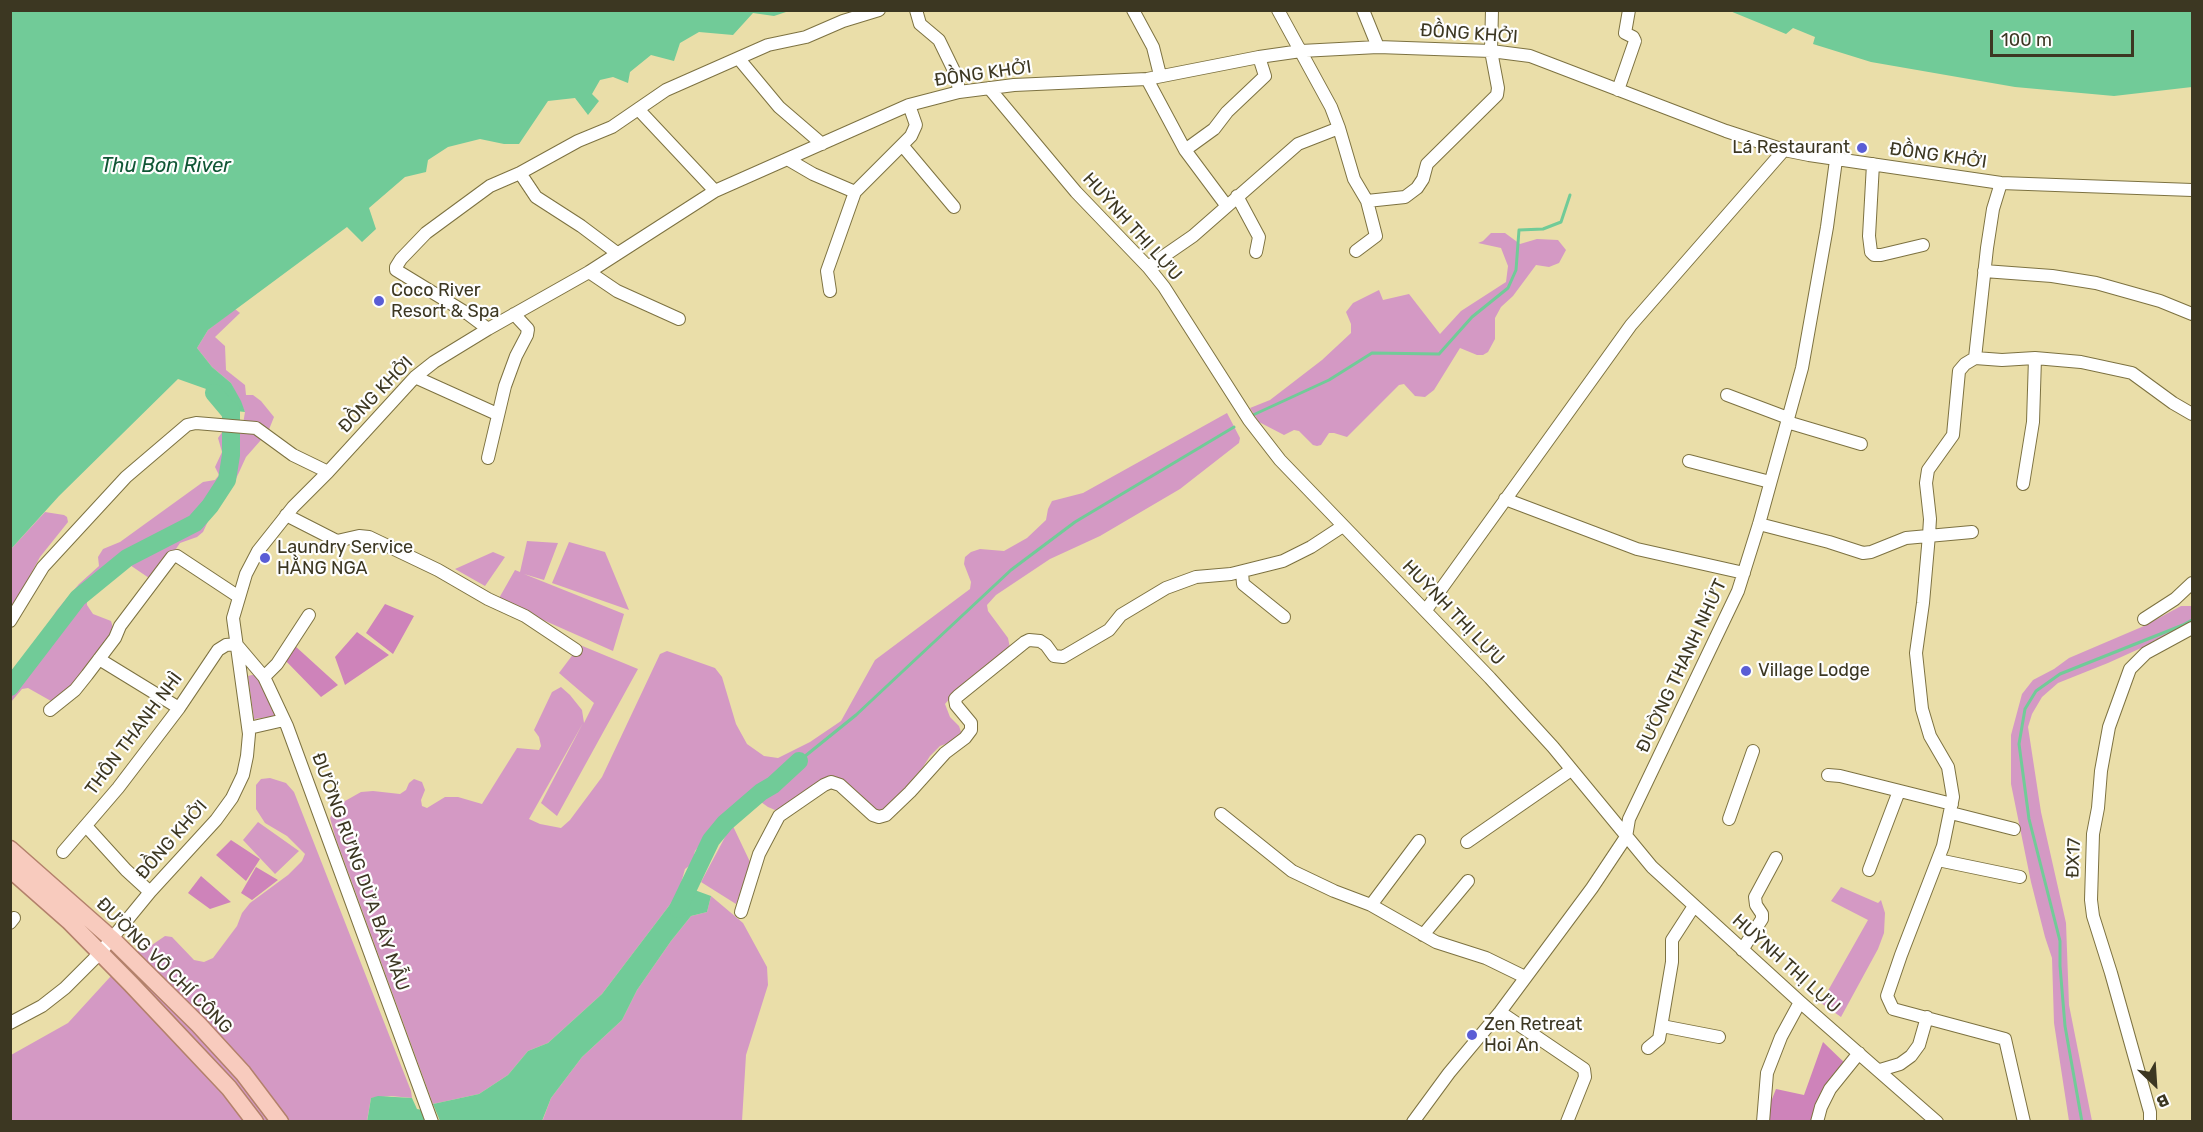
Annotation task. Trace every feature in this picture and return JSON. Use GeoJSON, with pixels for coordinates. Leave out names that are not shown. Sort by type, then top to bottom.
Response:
{"type":"FeatureCollection","features":[{"type":"Feature","properties":{"kind":"main road","name":"ĐƯỜNG VÕ CHÍ CÔNG"},"geometry":{"type":"LineString","coordinates":[[10,849],[112,939],[199,1025],[243,1073],[280,1122]]}},
{"type":"Feature","properties":{"kind":"main road","name":"ĐƯỜNG VÕ CHÍ CÔNG"},"geometry":{"type":"LineString","coordinates":[[10,869],[100,953],[178,1033],[229,1088],[255,1122]]}},
{"type":"Feature","properties":{"kind":"street"},"geometry":{"type":"LineString","coordinates":[[488,329],[468,314],[402,275],[396,267],[426,232],[489,186],[520,173],[578,141],[612,127],[666,90],[768,45],[806,37],[843,21],[879,10]]}},
{"type":"Feature","properties":{"kind":"street"},"geometry":{"type":"LineString","coordinates":[[916,10],[920,24],[939,40],[957,77],[959,92]]}},
{"type":"Feature","properties":{"kind":"street"},"geometry":{"type":"LineString","coordinates":[[1133,10],[1153,47],[1160,75]]}},
{"type":"Feature","properties":{"kind":"street"},"geometry":{"type":"LineString","coordinates":[[1278,10],[1339,128],[1354,179],[1367,201],[1376,236],[1356,251]]}},
{"type":"Feature","properties":{"kind":"street"},"geometry":{"type":"LineString","coordinates":[[1363,10],[1378,48]]}},
{"type":"Feature","properties":{"kind":"street"},"geometry":{"type":"LineString","coordinates":[[1367,201],[1405,197],[1417,188],[1423,179],[1427,164],[1497,95],[1498,88],[1491,51],[1492,10]]}},
{"type":"Feature","properties":{"kind":"street"},"geometry":{"type":"LineString","coordinates":[[1618,90],[1635,41],[1624,32],[1629,10]]}},
{"type":"Feature","properties":{"kind":"street","name":"ĐỒNG KHỞI"},"geometry":{"type":"LineString","coordinates":[[100,953],[150,892],[216,820],[232,798],[243,775],[248,756],[249,728],[233,618],[246,574],[258,550],[286,515],[415,377],[434,362],[589,272],[716,191],[909,105],[959,92],[990,88],[1147,79],[1301,51],[1378,48],[1491,51],[1530,57],[1726,131],[1784,150],[1836,160],[2001,183],[2193,190]]}},
{"type":"Feature","properties":{"kind":"street"},"geometry":{"type":"LineString","coordinates":[[1185,150],[1214,129],[1227,112],[1265,76],[1259,57]]}},
{"type":"Feature","properties":{"kind":"street"},"geometry":{"type":"LineString","coordinates":[[739,59],[782,111],[822,144]]}},
{"type":"Feature","properties":{"kind":"street"},"geometry":{"type":"LineString","coordinates":[[1147,79],[1185,150],[1226,206]]}},
{"type":"Feature","properties":{"kind":"street","name":"HUỲNH THỊ LỰU"},"geometry":{"type":"LineString","coordinates":[[990,88],[1076,192],[1148,267],[1178,308],[1257,431],[1300,483],[1490,678],[1652,867],[1800,1002],[1937,1122]]}},
{"type":"Feature","properties":{"kind":"street"},"geometry":{"type":"LineString","coordinates":[[830,291],[828,271],[855,192],[911,136],[915,125],[909,105]]}},
{"type":"Feature","properties":{"kind":"street"},"geometry":{"type":"LineString","coordinates":[[638,109],[716,191]]}},
{"type":"Feature","properties":{"kind":"street"},"geometry":{"type":"LineString","coordinates":[[1148,267],[1193,236],[1298,144],[1339,128]]}},
{"type":"Feature","properties":{"kind":"street"},"geometry":{"type":"LineString","coordinates":[[902,145],[954,207]]}},
{"type":"Feature","properties":{"kind":"street"},"geometry":{"type":"LineString","coordinates":[[1426,610],[1631,325],[1784,150]]}},
{"type":"Feature","properties":{"kind":"street"},"geometry":{"type":"LineString","coordinates":[[789,160],[813,174],[855,192]]}},
{"type":"Feature","properties":{"kind":"street","name":"ĐƯỜNG THANH NHỨT"},"geometry":{"type":"LineString","coordinates":[[1413,1122],[1449,1073],[1500,1012],[1592,888],[1626,837],[1629,819],[1730,610],[1759,524],[1807,343],[1836,160]]}},
{"type":"Feature","properties":{"kind":"street"},"geometry":{"type":"LineString","coordinates":[[1873,164],[1869,221],[1871,252],[1874,255],[1881,255],[1923,245]]}},
{"type":"Feature","properties":{"kind":"street"},"geometry":{"type":"LineString","coordinates":[[520,173],[536,197],[581,225],[617,253]]}},
{"type":"Feature","properties":{"kind":"street"},"geometry":{"type":"LineString","coordinates":[[1975,358],[1993,209],[2001,183]]}},
{"type":"Feature","properties":{"kind":"street"},"geometry":{"type":"LineString","coordinates":[[1237,196],[1259,237],[1256,252]]}},
{"type":"Feature","properties":{"kind":"street"},"geometry":{"type":"LineString","coordinates":[[589,272],[617,291],[679,320]]}},
{"type":"Feature","properties":{"kind":"street"},"geometry":{"type":"LineString","coordinates":[[1984,272],[2052,276],[2096,283],[2160,301],[2193,314]]}},
{"type":"Feature","properties":{"kind":"street"},"geometry":{"type":"LineString","coordinates":[[488,458],[497,414],[516,356],[528,335],[528,329],[514,314]]}},
{"type":"Feature","properties":{"kind":"street"},"geometry":{"type":"LineString","coordinates":[[2024,1122],[2005,1039],[1893,1009],[1887,996],[1943,846],[1953,797],[1948,767],[1930,736],[1922,709],[1916,653],[1929,535],[1930,519],[1926,483],[1928,470],[1953,435],[1959,371],[1975,358],[2002,360],[2035,358],[2081,362],[2132,373],[2173,403],[2193,414]]}},
{"type":"Feature","properties":{"kind":"street"},"geometry":{"type":"LineString","coordinates":[[2023,484],[2033,422],[2035,358]]}},
{"type":"Feature","properties":{"kind":"street"},"geometry":{"type":"LineString","coordinates":[[415,377],[497,414]]}},
{"type":"Feature","properties":{"kind":"street"},"geometry":{"type":"LineString","coordinates":[[1727,395],[1787,420],[1861,444]]}},
{"type":"Feature","properties":{"kind":"street"},"geometry":{"type":"LineString","coordinates":[[10,621],[43,567],[126,477],[186,425],[196,423],[256,428],[293,455],[328,472]]}},
{"type":"Feature","properties":{"kind":"street"},"geometry":{"type":"LineString","coordinates":[[1689,461],[1770,482]]}},
{"type":"Feature","properties":{"kind":"street"},"geometry":{"type":"LineString","coordinates":[[1505,499],[1636,549],[1744,573]]}},
{"type":"Feature","properties":{"kind":"street"},"geometry":{"type":"LineString","coordinates":[[286,515],[337,541],[359,536],[369,537],[525,616],[576,650]]}},
{"type":"Feature","properties":{"kind":"street"},"geometry":{"type":"LineString","coordinates":[[1759,524],[1863,553],[1906,538],[1972,532]]}},
{"type":"Feature","properties":{"kind":"street"},"geometry":{"type":"LineString","coordinates":[[741,912],[759,854],[778,816],[824,784],[831,782],[840,785],[873,815],[879,817],[886,815],[945,753],[965,738],[971,730],[973,726],[956,705],[956,697],[1024,642],[1040,641],[1054,656],[1063,657],[1109,630],[1122,615],[1166,588],[1196,577],[1242,572],[1294,557],[1343,526]]}},
{"type":"Feature","properties":{"kind":"street"},"geometry":{"type":"LineString","coordinates":[[50,710],[75,690],[172,557],[177,556],[239,597]]}},
{"type":"Feature","properties":{"kind":"street"},"geometry":{"type":"LineString","coordinates":[[1242,572],[1243,584],[1284,617]]}},
{"type":"Feature","properties":{"kind":"street"},"geometry":{"type":"LineString","coordinates":[[2144,619],[2175,599],[2193,583]]}},
{"type":"Feature","properties":{"kind":"street"},"geometry":{"type":"LineString","coordinates":[[264,677],[277,664],[309,615]]}},
{"type":"Feature","properties":{"kind":"street","name":"ĐX17"},"geometry":{"type":"LineString","coordinates":[[2150,1122],[2150,1112],[2093,916],[2091,900],[2093,834],[2098,808],[2100,771],[2109,727],[2130,669],[2146,653],[2193,628]]}},
{"type":"Feature","properties":{"kind":"street","name":"ĐƯỜNG RỪNG DỪA BẢY MẪU"},"geometry":{"type":"LineString","coordinates":[[236,644],[264,677],[284,720],[432,1122]]}},
{"type":"Feature","properties":{"kind":"street","name":"THÔN THANH NHÌ"},"geometry":{"type":"LineString","coordinates":[[63,852],[179,708],[218,650],[226,645],[236,644]]}},
{"type":"Feature","properties":{"kind":"street"},"geometry":{"type":"LineString","coordinates":[[99,659],[179,708]]}},
{"type":"Feature","properties":{"kind":"street"},"geometry":{"type":"LineString","coordinates":[[249,728],[284,720]]}},
{"type":"Feature","properties":{"kind":"street"},"geometry":{"type":"LineString","coordinates":[[1729,819],[1753,751]]}},
{"type":"Feature","properties":{"kind":"street"},"geometry":{"type":"LineString","coordinates":[[1467,842],[1571,770]]}},
{"type":"Feature","properties":{"kind":"street"},"geometry":{"type":"LineString","coordinates":[[1828,775],[1899,791],[2014,829]]}},
{"type":"Feature","properties":{"kind":"street"},"geometry":{"type":"LineString","coordinates":[[1869,870],[1899,791]]}},
{"type":"Feature","properties":{"kind":"street"},"geometry":{"type":"LineString","coordinates":[[1221,814],[1292,871],[1371,905],[1436,942],[1486,958],[1525,976]]}},
{"type":"Feature","properties":{"kind":"street"},"geometry":{"type":"LineString","coordinates":[[86,826],[150,892]]}},
{"type":"Feature","properties":{"kind":"street"},"geometry":{"type":"LineString","coordinates":[[1371,905],[1419,842]]}},
{"type":"Feature","properties":{"kind":"street"},"geometry":{"type":"LineString","coordinates":[[1742,950],[1762,919],[1755,897],[1776,858]]}},
{"type":"Feature","properties":{"kind":"street"},"geometry":{"type":"LineString","coordinates":[[1938,860],[2020,877]]}},
{"type":"Feature","properties":{"kind":"street"},"geometry":{"type":"LineString","coordinates":[[1423,935],[1468,881]]}},
{"type":"Feature","properties":{"kind":"street"},"geometry":{"type":"LineString","coordinates":[[1648,1048],[1659,1039],[1662,1026],[1672,962],[1672,940],[1694,906]]}},
{"type":"Feature","properties":{"kind":"street"},"geometry":{"type":"LineString","coordinates":[[10,1023],[42,1006],[65,988],[100,953]]}},
{"type":"Feature","properties":{"kind":"street"},"geometry":{"type":"LineString","coordinates":[[1763,1122],[1767,1072],[1780,1038],[1800,1002]]}},
{"type":"Feature","properties":{"kind":"street"},"geometry":{"type":"LineString","coordinates":[[1500,1012],[1584,1069],[1585,1077],[1567,1122]]}},
{"type":"Feature","properties":{"kind":"street"},"geometry":{"type":"LineString","coordinates":[[1880,1071],[1900,1064],[1911,1056],[1918,1045],[1927,1017]]}},
{"type":"Feature","properties":{"kind":"street"},"geometry":{"type":"LineString","coordinates":[[1662,1026],[1719,1037]]}},
{"type":"Feature","properties":{"kind":"street"},"geometry":{"type":"LineString","coordinates":[[1817,1122],[1830,1089],[1859,1053]]}},
{"type":"Feature","properties":{"kind":"shaded area"},"geometry":{"type":"Polygon","coordinates":[[[1491,233],[1505,233],[1520,244],[1537,239],[1558,240],[1566,250],[1559,263],[1549,267],[1536,265],[1513,296],[1501,307],[1495,318],[1495,339],[1488,352],[1477,355],[1460,348],[1434,390],[1425,397],[1415,396],[1404,384],[1399,385],[1347,437],[1329,433],[1321,445],[1313,445],[1299,431],[1294,430],[1284,435],[1259,422],[1250,408],[1270,400],[1322,360],[1351,333],[1351,324],[1346,312],[1353,303],[1379,290],[1383,300],[1409,294],[1440,334],[1461,311],[1506,282],[1508,266],[1501,248],[1478,243],[1491,233]]]}},
{"type":"Feature","properties":{"kind":"shaded area"},"geometry":{"type":"Polygon","coordinates":[[[235,309],[240,313],[215,337],[225,346],[226,370],[245,385],[246,395],[253,395],[261,401],[274,417],[268,432],[246,457],[235,481],[217,502],[203,532],[197,537],[180,543],[161,571],[149,578],[124,561],[108,575],[87,601],[93,614],[111,621],[114,631],[80,677],[56,700],[51,701],[28,688],[22,689],[11,702],[11,671],[34,645],[57,610],[79,584],[99,566],[98,557],[103,549],[120,542],[203,482],[215,480],[219,475],[215,467],[222,452],[218,438],[223,431],[242,430],[245,412],[231,383],[212,367],[197,348],[208,330],[235,309]]]}},
{"type":"Feature","properties":{"kind":"shaded area"},"geometry":{"type":"Polygon","coordinates":[[[1227,413],[1240,438],[1239,443],[1180,489],[1100,536],[1050,559],[996,595],[987,605],[988,611],[1008,638],[1010,648],[945,704],[950,717],[959,726],[961,732],[957,740],[940,746],[930,756],[882,815],[832,783],[782,813],[768,807],[751,795],[724,815],[695,851],[692,864],[685,869],[678,894],[602,994],[548,1043],[528,1051],[508,1075],[479,1094],[433,1104],[335,836],[330,818],[334,810],[361,792],[400,794],[414,779],[422,782],[425,790],[421,800],[422,806],[427,808],[445,797],[458,797],[482,804],[517,748],[539,750],[541,746],[539,737],[534,730],[552,692],[561,687],[570,695],[582,710],[584,723],[594,703],[559,673],[580,645],[638,669],[557,816],[541,803],[583,723],[529,819],[540,824],[561,828],[570,820],[602,777],[660,654],[667,651],[715,668],[722,677],[736,724],[747,744],[764,756],[778,758],[810,742],[841,721],[875,660],[970,589],[971,582],[964,564],[965,557],[971,552],[980,549],[1004,551],[1027,538],[1046,520],[1052,501],[1083,493],[1227,413]]]}},
{"type":"Feature","properties":{"kind":"shaded area"},"geometry":{"type":"Polygon","coordinates":[[[45,512],[64,515],[68,522],[40,557],[11,611],[11,549],[45,512]]]}},
{"type":"Feature","properties":{"kind":"shaded area"},"geometry":{"type":"Polygon","coordinates":[[[527,541],[558,543],[544,580],[524,574],[624,614],[613,651],[498,600],[515,570],[520,572],[527,541]]]}},
{"type":"Feature","properties":{"kind":"shaded area"},"geometry":{"type":"Polygon","coordinates":[[[569,542],[605,552],[629,610],[552,583],[569,542]]]}},
{"type":"Feature","properties":{"kind":"shaded area"},"geometry":{"type":"Polygon","coordinates":[[[493,552],[505,557],[485,586],[455,569],[493,552]]]}},
{"type":"Feature","properties":{"kind":"shaded area"},"geometry":{"type":"Polygon","coordinates":[[[385,604],[414,616],[393,654],[366,633],[385,604]]]}},
{"type":"Feature","properties":{"kind":"shaded area"},"geometry":{"type":"Polygon","coordinates":[[[2181,606],[2192,606],[2192,625],[2058,683],[2042,697],[2032,714],[2028,727],[2041,812],[2066,923],[2069,1005],[2092,1121],[2069,1121],[2054,1023],[2052,958],[2031,882],[2011,784],[2011,735],[2022,694],[2033,680],[2069,658],[2144,626],[2181,606]]]}},
{"type":"Feature","properties":{"kind":"shaded area"},"geometry":{"type":"Polygon","coordinates":[[[357,632],[389,655],[345,685],[335,657],[357,632]]]}},
{"type":"Feature","properties":{"kind":"shaded area"},"geometry":{"type":"Polygon","coordinates":[[[294,645],[338,685],[321,697],[283,658],[294,645]]]}},
{"type":"Feature","properties":{"kind":"shaded area"},"geometry":{"type":"Polygon","coordinates":[[[256,674],[276,716],[254,719],[248,676],[256,674]]]}},
{"type":"Feature","properties":{"kind":"shaded area"},"geometry":{"type":"Polygon","coordinates":[[[270,778],[286,783],[294,792],[412,1098],[391,1096],[371,1098],[367,1121],[11,1122],[11,1055],[68,1023],[132,953],[149,947],[165,936],[172,937],[194,960],[204,962],[213,958],[237,926],[242,913],[250,903],[288,875],[302,861],[305,854],[287,836],[265,823],[256,809],[256,785],[261,779],[270,778]]]}},
{"type":"Feature","properties":{"kind":"shaded area"},"geometry":{"type":"Polygon","coordinates":[[[258,822],[299,851],[275,874],[243,840],[258,822]]]}},
{"type":"Feature","properties":{"kind":"shaded area"},"geometry":{"type":"Polygon","coordinates":[[[732,824],[751,864],[736,904],[701,882],[732,824]]]}},
{"type":"Feature","properties":{"kind":"shaded area"},"geometry":{"type":"Polygon","coordinates":[[[231,840],[260,859],[246,881],[216,855],[231,840]]]}},
{"type":"Feature","properties":{"kind":"shaded area"},"geometry":{"type":"Polygon","coordinates":[[[256,867],[278,880],[252,900],[241,893],[256,867]]]}},
{"type":"Feature","properties":{"kind":"shaded area"},"geometry":{"type":"Polygon","coordinates":[[[201,876],[231,902],[210,909],[188,893],[201,876]]]}},
{"type":"Feature","properties":{"kind":"shaded area"},"geometry":{"type":"Polygon","coordinates":[[[1841,887],[1878,903],[1881,900],[1885,913],[1884,933],[1878,949],[1841,1017],[1821,1003],[1868,920],[1831,901],[1841,887]]]}},
{"type":"Feature","properties":{"kind":"shaded area"},"geometry":{"type":"Polygon","coordinates":[[[711,896],[743,923],[767,967],[768,985],[746,1055],[742,1121],[542,1122],[551,1098],[582,1057],[622,1020],[637,990],[671,941],[691,916],[707,912],[711,896]]]}},
{"type":"Feature","properties":{"kind":"shaded area"},"geometry":{"type":"Polygon","coordinates":[[[1823,1042],[1849,1067],[1816,1121],[1766,1121],[1766,1103],[1772,1099],[1776,1089],[1804,1095],[1823,1042]]]}},
{"type":"Feature","properties":{"kind":"water","name":"Thu Bon River"},"geometry":{"type":"Polygon","coordinates":[[[11,10],[789,11],[774,16],[753,13],[733,35],[699,32],[680,43],[674,61],[651,55],[630,72],[628,83],[613,77],[600,80],[592,94],[599,101],[588,115],[575,98],[548,101],[519,144],[504,144],[480,139],[448,147],[428,160],[426,172],[405,177],[369,208],[376,229],[362,242],[347,227],[208,330],[197,348],[212,367],[231,383],[245,412],[217,409],[209,390],[178,379],[59,496],[11,549],[11,10]]]}},
{"type":"Feature","properties":{"kind":"water"},"geometry":{"type":"Polygon","coordinates":[[[1730,11],[2192,11],[2192,87],[2114,96],[2015,87],[1871,62],[1813,44],[1815,37],[1793,28],[1786,34],[1730,11]]]}},
{"type":"Feature","properties":{"kind":"water"},"geometry":{"type":"Polygon","coordinates":[[[689,888],[711,896],[707,912],[691,916],[671,941],[637,990],[622,1020],[582,1057],[551,1098],[542,1121],[440,1121],[433,1104],[479,1094],[508,1075],[528,1051],[548,1043],[602,994],[678,894],[689,888]]]}},
{"type":"Feature","properties":{"kind":"water"},"geometry":{"type":"Polygon","coordinates":[[[378,1096],[412,1098],[417,1109],[422,1110],[426,1122],[367,1122],[371,1098],[378,1096]]]}},
{"type":"Feature","properties":{"kind":"waterway"},"geometry":{"type":"LineString","coordinates":[[1253,415],[1329,380],[1372,353],[1439,354],[1472,317],[1508,288],[1516,270],[1519,230],[1543,229],[1561,222],[1570,195]]}},
{"type":"Feature","properties":{"kind":"waterway"},"geometry":{"type":"LineString","coordinates":[[10,687],[78,598],[127,558],[195,523],[210,506],[227,480],[231,455],[231,410],[230,412],[214,393]]}},
{"type":"Feature","properties":{"kind":"waterway"},"geometry":{"type":"LineString","coordinates":[[799,761],[856,715],[1011,570],[1075,522],[1234,427]]}},
{"type":"Feature","properties":{"kind":"waterway"},"geometry":{"type":"LineString","coordinates":[[2082,1122],[2065,1026],[2060,941],[2029,819],[2019,744],[2025,709],[2036,691],[2060,674],[2192,620]]}},
{"type":"Feature","properties":{"kind":"waterway"},"geometry":{"type":"LineString","coordinates":[[678,909],[711,840],[725,823],[799,761]]}},
{"type":"Feature","properties":{"kind":"place","name":"Lá Restaurant"},"geometry":{"type":"Point","coordinates":[1862,148]}},
{"type":"Feature","properties":{"kind":"place","name":"Coco River Resort & Spa"},"geometry":{"type":"Point","coordinates":[379,301]}},
{"type":"Feature","properties":{"kind":"place","name":"Laundry Service HẰNG NGA"},"geometry":{"type":"Point","coordinates":[265,558]}},
{"type":"Feature","properties":{"kind":"place","name":"Village Lodge"},"geometry":{"type":"Point","coordinates":[1746,671]}},
{"type":"Feature","properties":{"kind":"place","name":"Zen Retreat Hoi An"},"geometry":{"type":"Point","coordinates":[1472,1035]}}]}
